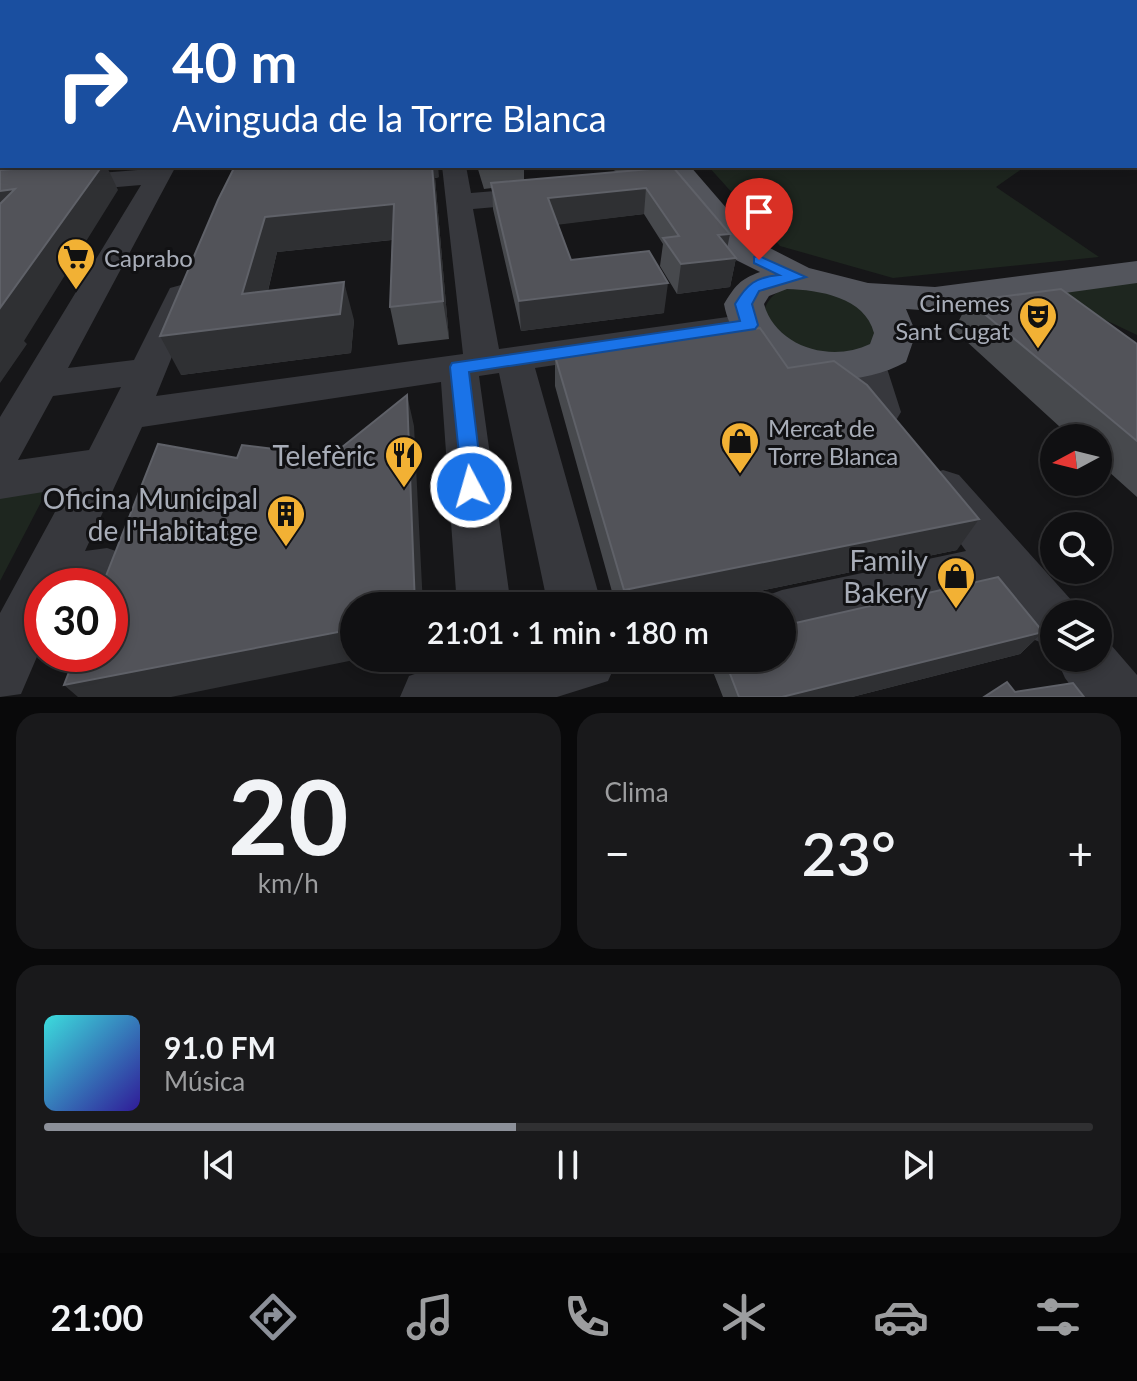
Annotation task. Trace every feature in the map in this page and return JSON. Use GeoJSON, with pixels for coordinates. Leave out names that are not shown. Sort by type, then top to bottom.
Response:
{"type":"FeatureCollection","features":[{"type":"Feature","properties":{"kind":"main road"},"geometry":{"type":"LineString","coordinates":[[673,177],[741,248],[798,277]]}},
{"type":"Feature","properties":{"kind":"main road"},"geometry":{"type":"LineString","coordinates":[[741,248],[751,307],[765,342],[784,354],[820,367],[870,365],[890,352],[896,328],[935,299]]}},
{"type":"Feature","properties":{"kind":"main road"},"geometry":{"type":"LineString","coordinates":[[862,294],[935,299],[1126,270]]}},
{"type":"Feature","properties":{"kind":"main road"},"geometry":{"type":"LineString","coordinates":[[751,307],[767,281],[798,277],[825,281],[862,294],[884,308],[896,328]]}},
{"type":"Feature","properties":{"kind":"street"},"geometry":{"type":"LineString","coordinates":[[454,168],[486,364],[484,592]]}},
{"type":"Feature","properties":{"kind":"street"},"geometry":{"type":"LineString","coordinates":[[0,189],[161,171]]}},
{"type":"Feature","properties":{"kind":"street"},"geometry":{"type":"LineString","coordinates":[[4,439],[41,384],[161,171]]}},
{"type":"Feature","properties":{"kind":"street"},"geometry":{"type":"LineString","coordinates":[[459,202],[565,192]]}},
{"type":"Feature","properties":{"kind":"street"},"geometry":{"type":"LineString","coordinates":[[51,568],[128,415],[194,267]]}},
{"type":"Feature","properties":{"kind":"street"},"geometry":{"type":"LineString","coordinates":[[128,415],[486,364],[751,307]]}},
{"type":"Feature","properties":{"kind":"street"},"geometry":{"type":"LineString","coordinates":[[486,364],[570,592]]}},
{"type":"Feature","properties":{"kind":"street"},"geometry":{"type":"LineString","coordinates":[[870,365],[881,412]]}},
{"type":"Feature","properties":{"kind":"street"},"geometry":{"type":"LineString","coordinates":[[820,367],[881,412],[1040,604]]}},
{"type":"Feature","properties":{"kind":"street"},"geometry":{"type":"LineString","coordinates":[[41,384],[147,371]]}},
{"type":"Feature","properties":{"kind":"street"},"geometry":{"type":"LineString","coordinates":[[0,481],[102,465]]}},
{"type":"Feature","properties":{"kind":"street"},"geometry":{"type":"LineString","coordinates":[[796,613],[1007,565]]}},
{"type":"Feature","properties":{"kind":"street"},"geometry":{"type":"LineString","coordinates":[[0,673],[24,624]]}},
{"type":"Feature","properties":{"kind":"street"},"geometry":{"type":"LineString","coordinates":[[430,697],[486,672]]}},
{"type":"Feature","properties":{"kind":"street"},"geometry":{"type":"LineString","coordinates":[[1096,672],[1117,697]]}},
{"type":"Feature","properties":{"kind":"shaded area"},"geometry":{"type":"Polygon","coordinates":[[[710,168],[1023,168],[996,187],[1099,257],[893,278],[780,246],[710,168]]]}},
{"type":"Feature","properties":{"kind":"shaded area"},"geometry":{"type":"Polygon","coordinates":[[[1137,272],[1137,335],[1036,287],[1137,272]]]}},
{"type":"Feature","properties":{"kind":"shaded area"},"geometry":{"type":"Polygon","coordinates":[[[800,284],[856,296],[885,336],[857,354],[840,356],[813,351],[788,338],[778,330],[765,308],[775,294],[800,284]]]}},
{"type":"Feature","properties":{"kind":"shaded area"},"geometry":{"type":"Polygon","coordinates":[[[51,483],[0,581],[0,490],[51,483]]]}},
{"type":"Feature","properties":{"kind":"building"},"geometry":{"type":"Polygon","coordinates":[[[101,168],[0,308],[0,204],[15,189],[0,191],[0,170],[101,168]]]}},
{"type":"Feature","properties":{"kind":"building"},"geometry":{"type":"Polygon","coordinates":[[[234,168],[432,168],[443,301],[390,307],[394,204],[265,217],[242,294],[344,282],[340,314],[160,336],[234,168]]]}},
{"type":"Feature","properties":{"kind":"building"},"geometry":{"type":"Polygon","coordinates":[[[674,168],[730,234],[718,235],[736,258],[681,264],[663,238],[679,236],[646,188],[548,198],[571,260],[649,251],[668,283],[519,301],[491,183],[674,168]]]}},
{"type":"Feature","properties":{"kind":"building"},"geometry":{"type":"Polygon","coordinates":[[[1061,289],[1137,344],[1137,441],[969,301],[1061,289]]]}},
{"type":"Feature","properties":{"kind":"building","name":"Mercat de Torre Blanca"},"geometry":{"type":"Polygon","coordinates":[[[760,328],[788,368],[834,361],[867,385],[979,519],[624,590],[555,356],[760,328]]]}},
{"type":"Feature","properties":{"kind":"building","name":"Oficina Municipal de l'Habitatge"},"geometry":{"type":"Polygon","coordinates":[[[407,395],[414,592],[340,592],[340,632],[64,685],[69,672],[128,672],[128,568],[109,568],[158,444],[237,458],[242,445],[331,456],[407,395]]]}},
{"type":"Feature","properties":{"kind":"building"},"geometry":{"type":"Polygon","coordinates":[[[998,577],[1040,628],[1040,633],[782,697],[739,697],[729,672],[796,672],[796,623],[998,577]]]}},
{"type":"Feature","properties":{"kind":"building"},"geometry":{"type":"Polygon","coordinates":[[[1007,682],[1015,692],[1073,683],[1084,697],[984,697],[1007,682]]]}},
{"type":"Feature","properties":{"kind":"place","name":"Caprabo"},"geometry":{"type":"Point","coordinates":[76,291]}},
{"type":"Feature","properties":{"kind":"place","name":"Cinemes Sant Cugat"},"geometry":{"type":"Point","coordinates":[1038,350]}},
{"type":"Feature","properties":{"kind":"place","name":"Mercat de Torre Blanca"},"geometry":{"type":"Point","coordinates":[740,475]}},
{"type":"Feature","properties":{"kind":"place","name":"Telefèric"},"geometry":{"type":"Point","coordinates":[404,489]}},
{"type":"Feature","properties":{"kind":"place","name":"Oficina Municipal de l'Habitatge"},"geometry":{"type":"Point","coordinates":[286,548]}},
{"type":"Feature","properties":{"kind":"place","name":"Family Bakery"},"geometry":{"type":"Point","coordinates":[956,610]}},
{"type":"Feature","properties":{"kind":"route"},"geometry":{"type":"LineString","coordinates":[[471,487],[459,367],[749,325],[744,304],[753,288],[783,277],[798,277],[759,260]]}}]}
